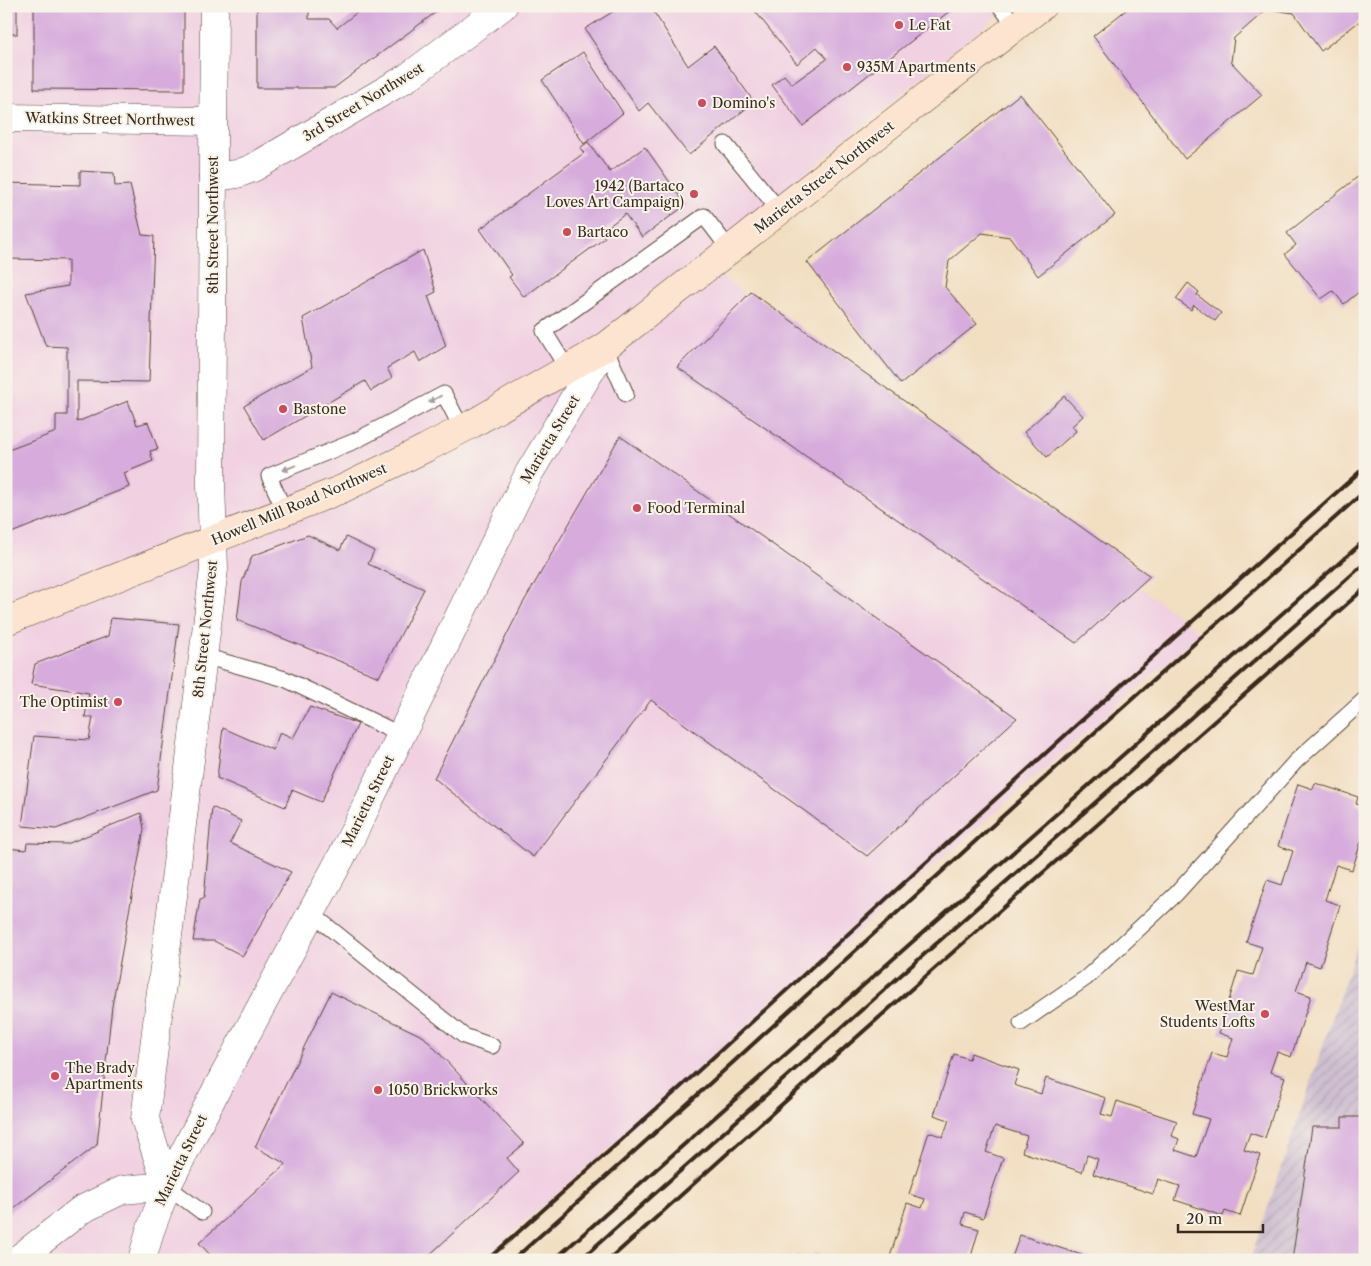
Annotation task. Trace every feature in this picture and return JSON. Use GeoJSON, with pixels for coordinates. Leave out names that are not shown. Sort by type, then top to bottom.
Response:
{"type":"FeatureCollection","features":[{"type":"Feature","properties":{"kind":"main road","name":"Marietta Street Northwest"},"geometry":{"type":"LineString","coordinates":[[606,347],[780,211],[1008,17],[1042,6]]}},
{"type":"Feature","properties":{"kind":"main road","name":"Howell Mill Road Northwest"},"geometry":{"type":"LineString","coordinates":[[6,621],[342,489],[462,429],[606,347]]}},
{"type":"Feature","properties":{"kind":"street","name":"8th Street Northwest"},"geometry":{"type":"LineString","coordinates":[[167,1186],[145,1119],[213,584],[211,484],[214,6]]}},
{"type":"Feature","properties":{"kind":"street","name":"3rd Street Northwest"},"geometry":{"type":"LineString","coordinates":[[213,177],[237,174],[253,168],[391,87],[408,77],[504,6]]}},
{"type":"Feature","properties":{"kind":"street","name":"Watkins Street Northwest"},"geometry":{"type":"LineString","coordinates":[[6,118],[214,121]]}},
{"type":"Feature","properties":{"kind":"street","name":"Marietta Street"},"geometry":{"type":"LineString","coordinates":[[142,1260],[150,1231],[167,1186],[212,1096],[344,852],[529,473],[606,347]]}},
{"type":"Feature","properties":{"kind":"street"},"geometry":{"type":"LineString","coordinates":[[17,1260],[81,1210],[122,1190],[167,1186]]}},
{"type":"Feature","properties":{"kind":"street"},"geometry":{"type":"LineString","coordinates":[[17,1260],[24,1260]]}},
{"type":"Feature","properties":{"kind":"lane"},"geometry":{"type":"LineString","coordinates":[[725,144],[780,211]]}},
{"type":"Feature","properties":{"kind":"lane"},"geometry":{"type":"LineString","coordinates":[[568,370],[544,332],[704,216],[730,250]]}},
{"type":"Feature","properties":{"kind":"lane"},"geometry":{"type":"LineString","coordinates":[[606,347],[626,394]]}},
{"type":"Feature","properties":{"kind":"lane"},"geometry":{"type":"LineString","coordinates":[[285,512],[269,476],[354,441],[444,394],[462,429]]}},
{"type":"Feature","properties":{"kind":"lane"},"geometry":{"type":"LineString","coordinates":[[204,656],[285,679],[401,735]]}},
{"type":"Feature","properties":{"kind":"lane"},"geometry":{"type":"LineString","coordinates":[[1021,1023],[1086,978],[1170,900],[1296,761],[1365,698]]}},
{"type":"Feature","properties":{"kind":"lane"},"geometry":{"type":"LineString","coordinates":[[311,913],[464,1036],[492,1046]]}},
{"type":"Feature","properties":{"kind":"lane"},"geometry":{"type":"LineString","coordinates":[[167,1186],[202,1212]]}},
{"type":"Feature","properties":{"kind":"shaded area"},"geometry":{"type":"Polygon","coordinates":[[[6,6],[1009,6],[699,260],[1201,633],[481,1260],[6,1260],[6,6]]]}},
{"type":"Feature","properties":{"kind":"shaded area"},"geometry":{"type":"Polygon","coordinates":[[[1365,922],[1365,1260],[1250,1260],[1365,922]]]}},
{"type":"Feature","properties":{"kind":"building"},"geometry":{"type":"Polygon","coordinates":[[[6,6],[17,6],[17,34],[6,34],[6,6]]]}},
{"type":"Feature","properties":{"kind":"building"},"geometry":{"type":"Polygon","coordinates":[[[34,6],[184,7],[184,90],[34,89],[34,6]]]}},
{"type":"Feature","properties":{"kind":"building"},"geometry":{"type":"Polygon","coordinates":[[[257,6],[309,6],[309,19],[329,19],[337,28],[365,6],[444,6],[334,88],[257,88],[257,6]]]}},
{"type":"Feature","properties":{"kind":"building"},"geometry":{"type":"Polygon","coordinates":[[[622,6],[650,6],[688,66],[714,46],[754,102],[689,155],[648,103],[639,111],[585,29],[622,6]]]}},
{"type":"Feature","properties":{"kind":"building","name":"935M Apartments"},"geometry":{"type":"Polygon","coordinates":[[[751,6],[956,6],[803,126],[772,85],[784,75],[792,84],[827,59],[817,47],[797,64],[751,6]]]}},
{"type":"Feature","properties":{"kind":"building"},"geometry":{"type":"Polygon","coordinates":[[[1131,6],[1365,6],[1365,17],[1321,51],[1294,13],[1267,9],[1234,38],[1231,62],[1262,95],[1185,159],[1093,36],[1131,6]]]}},
{"type":"Feature","properties":{"kind":"building"},"geometry":{"type":"Polygon","coordinates":[[[583,52],[623,113],[584,144],[542,80],[583,52]]]}},
{"type":"Feature","properties":{"kind":"building"},"geometry":{"type":"Polygon","coordinates":[[[1020,94],[1115,215],[1038,276],[1010,237],[982,233],[949,261],[945,287],[977,324],[901,384],[807,262],[1020,94]]]}},
{"type":"Feature","properties":{"kind":"building"},"geometry":{"type":"Polygon","coordinates":[[[588,142],[610,172],[645,147],[686,205],[642,237],[625,214],[601,232],[605,238],[524,297],[509,277],[512,275],[480,229],[584,153],[580,148],[588,142]]]}},
{"type":"Feature","properties":{"kind":"building"},"geometry":{"type":"Polygon","coordinates":[[[80,171],[114,173],[115,186],[130,185],[142,235],[154,236],[149,382],[77,381],[77,422],[128,401],[137,425],[148,422],[158,449],[150,451],[153,461],[124,473],[129,487],[6,535],[6,451],[56,432],[56,415],[67,415],[67,347],[46,346],[26,293],[68,286],[68,260],[6,259],[6,183],[80,185],[80,171]]]}},
{"type":"Feature","properties":{"kind":"building"},"geometry":{"type":"Polygon","coordinates":[[[1365,171],[1365,287],[1344,304],[1333,291],[1321,299],[1285,254],[1296,245],[1287,233],[1365,171]]]}},
{"type":"Feature","properties":{"kind":"building"},"geometry":{"type":"Polygon","coordinates":[[[423,250],[436,292],[428,296],[446,346],[420,362],[415,352],[387,368],[392,378],[371,391],[365,381],[264,440],[244,406],[312,367],[303,318],[423,250]]]}},
{"type":"Feature","properties":{"kind":"building"},"geometry":{"type":"Polygon","coordinates":[[[1188,283],[1199,292],[1197,295],[1221,313],[1215,321],[1194,305],[1191,310],[1176,299],[1188,283]]]}},
{"type":"Feature","properties":{"kind":"building"},"geometry":{"type":"Polygon","coordinates":[[[751,292],[1150,576],[1076,643],[677,367],[751,292]]]}},
{"type":"Feature","properties":{"kind":"building"},"geometry":{"type":"Polygon","coordinates":[[[1064,396],[1083,416],[1072,426],[1076,431],[1047,457],[1024,432],[1064,396]]]}},
{"type":"Feature","properties":{"kind":"building"},"geometry":{"type":"Polygon","coordinates":[[[620,436],[1017,718],[867,856],[651,700],[533,857],[434,778],[522,605],[620,436]]]}},
{"type":"Feature","properties":{"kind":"building"},"geometry":{"type":"Polygon","coordinates":[[[308,535],[340,550],[346,537],[374,551],[368,564],[424,589],[379,677],[237,620],[242,582],[252,556],[308,535]]]}},
{"type":"Feature","properties":{"kind":"building"},"geometry":{"type":"Polygon","coordinates":[[[111,618],[179,624],[157,790],[56,829],[22,826],[34,736],[89,740],[93,717],[85,717],[89,693],[31,684],[35,664],[108,636],[111,618]]]}},
{"type":"Feature","properties":{"kind":"building"},"geometry":{"type":"Polygon","coordinates":[[[310,707],[358,724],[321,802],[292,790],[285,807],[217,778],[223,728],[273,750],[280,732],[293,738],[310,707]]]}},
{"type":"Feature","properties":{"kind":"building","name":"WestMar Students Lofts"},"geometry":{"type":"Polygon","coordinates":[[[1315,783],[1358,797],[1356,804],[1365,806],[1365,830],[1352,870],[1336,865],[1325,900],[1340,905],[1320,967],[1306,962],[1296,991],[1311,996],[1291,1057],[1277,1052],[1270,1072],[1285,1077],[1265,1138],[1250,1133],[1244,1150],[1260,1155],[1240,1216],[1225,1211],[1223,1216],[1175,1200],[1180,1186],[1158,1179],[1153,1194],[1093,1174],[1098,1159],[1087,1155],[1082,1172],[1022,1152],[1027,1136],[995,1126],[986,1152],[1003,1158],[983,1218],[965,1212],[962,1224],[979,1229],[970,1260],[889,1260],[907,1203],[922,1208],[925,1199],[909,1194],[929,1132],[943,1137],[949,1120],[934,1115],[954,1054],[969,1059],[971,1053],[1019,1070],[1014,1085],[1041,1094],[1046,1078],[1106,1098],[1101,1114],[1112,1117],[1117,1101],[1177,1121],[1172,1136],[1179,1139],[1175,1150],[1196,1157],[1209,1119],[1192,1114],[1212,1053],[1227,1057],[1233,1038],[1219,1033],[1238,971],[1253,975],[1262,947],[1246,942],[1267,880],[1282,885],[1293,851],[1278,846],[1298,784],[1313,789],[1315,783]]]}},
{"type":"Feature","properties":{"kind":"building"},"geometry":{"type":"Polygon","coordinates":[[[212,807],[241,821],[230,843],[291,872],[243,956],[214,941],[193,941],[200,899],[204,898],[212,807]]]}},
{"type":"Feature","properties":{"kind":"building","name":"The Brady Apartments"},"geometry":{"type":"Polygon","coordinates":[[[141,813],[144,829],[112,1006],[97,1145],[6,1214],[6,848],[26,850],[27,843],[67,844],[141,813]]]}},
{"type":"Feature","properties":{"kind":"building","name":"1050 Brickworks"},"geometry":{"type":"Polygon","coordinates":[[[331,992],[424,1037],[524,1144],[507,1158],[519,1172],[424,1260],[215,1260],[199,1243],[286,1164],[255,1147],[331,992]]]}},
{"type":"Feature","properties":{"kind":"building"},"geometry":{"type":"Polygon","coordinates":[[[1342,1117],[1365,1117],[1365,1260],[1292,1260],[1312,1127],[1342,1127],[1342,1117]]]}},
{"type":"Feature","properties":{"kind":"building"},"geometry":{"type":"Polygon","coordinates":[[[1020,1235],[1094,1259],[1011,1260],[1020,1235]]]}},
{"type":"Feature","properties":{"kind":"building"},"geometry":{"type":"Polygon","coordinates":[[[814,1253],[832,1259],[832,1260],[812,1260],[814,1253]]]}},
{"type":"Feature","properties":{"kind":"building"},"geometry":{"type":"Polygon","coordinates":[[[797,1255],[811,1259],[811,1260],[795,1260],[797,1255]]]}},
{"type":"Feature","properties":{"kind":"railway"},"geometry":{"type":"LineString","coordinates":[[487,1260],[684,1084],[1071,730],[1365,467]]}},
{"type":"Feature","properties":{"kind":"railway"},"geometry":{"type":"LineString","coordinates":[[513,1260],[695,1097],[1083,743],[1365,491]]}},
{"type":"Feature","properties":{"kind":"railway"},"geometry":{"type":"LineString","coordinates":[[554,1260],[1365,540]]}},
{"type":"Feature","properties":{"kind":"railway"},"geometry":{"type":"LineString","coordinates":[[580,1260],[1365,563]]}},
{"type":"Feature","properties":{"kind":"railway"},"geometry":{"type":"LineString","coordinates":[[609,1260],[848,1045],[1365,588]]}},
{"type":"Feature","properties":{"kind":"place","name":"Le Fat"},"geometry":{"type":"Point","coordinates":[899,25]}},
{"type":"Feature","properties":{"kind":"place","name":"935M Apartments"},"geometry":{"type":"Point","coordinates":[847,67]}},
{"type":"Feature","properties":{"kind":"place","name":"Domino's"},"geometry":{"type":"Point","coordinates":[702,103]}},
{"type":"Feature","properties":{"kind":"place","name":"1942 (Bartaco Loves Art Campaign)"},"geometry":{"type":"Point","coordinates":[694,194]}},
{"type":"Feature","properties":{"kind":"place","name":"Bartaco"},"geometry":{"type":"Point","coordinates":[567,232]}},
{"type":"Feature","properties":{"kind":"place","name":"Bastone"},"geometry":{"type":"Point","coordinates":[283,409]}},
{"type":"Feature","properties":{"kind":"place","name":"Food Terminal"},"geometry":{"type":"Point","coordinates":[637,508]}},
{"type":"Feature","properties":{"kind":"place","name":"The Optimist"},"geometry":{"type":"Point","coordinates":[118,702]}},
{"type":"Feature","properties":{"kind":"place","name":"WestMar Students Lofts"},"geometry":{"type":"Point","coordinates":[1265,1014]}},
{"type":"Feature","properties":{"kind":"place","name":"The Brady Apartments"},"geometry":{"type":"Point","coordinates":[55,1076]}},
{"type":"Feature","properties":{"kind":"place","name":"1050 Brickworks"},"geometry":{"type":"Point","coordinates":[378,1090]}}]}
